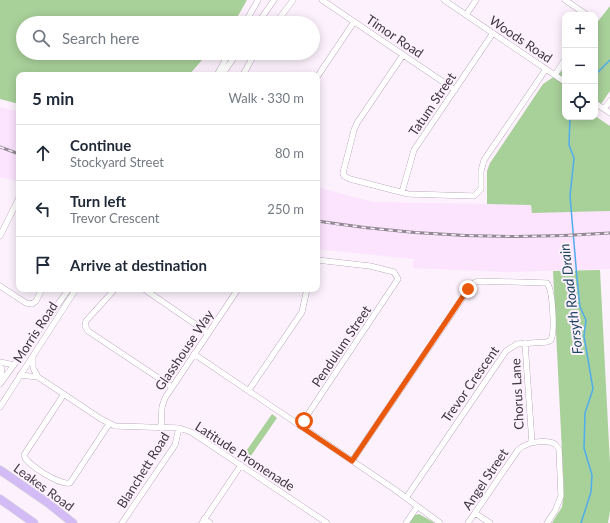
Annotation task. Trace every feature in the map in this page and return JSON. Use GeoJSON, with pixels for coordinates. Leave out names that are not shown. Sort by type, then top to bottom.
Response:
{"type":"FeatureCollection","features":[{"type":"Feature","properties":{"kind":"highway","name":"Leakes Road"},"geometry":{"type":"LineString","coordinates":[[0,470],[74,523]]}},
{"type":"Feature","properties":{"kind":"highway"},"geometry":{"type":"LineString","coordinates":[[1,499],[34,523]]}},
{"type":"Feature","properties":{"kind":"street"},"geometry":{"type":"LineString","coordinates":[[250,16],[258,0]]}},
{"type":"Feature","properties":{"kind":"street"},"geometry":{"type":"LineString","coordinates":[[263,16],[274,0]]}},
{"type":"Feature","properties":{"kind":"street"},"geometry":{"type":"LineString","coordinates":[[281,16],[293,0]]}},
{"type":"Feature","properties":{"kind":"street","name":"Timor Road"},"geometry":{"type":"LineString","coordinates":[[322,0],[455,90]]}},
{"type":"Feature","properties":{"kind":"street","name":"Woods Road"},"geometry":{"type":"LineString","coordinates":[[444,0],[562,80]]}},
{"type":"Feature","properties":{"kind":"street"},"geometry":{"type":"LineString","coordinates":[[466,15],[476,0]]}},
{"type":"Feature","properties":{"kind":"street"},"geometry":{"type":"LineString","coordinates":[[565,0],[572,2],[584,12]]}},
{"type":"Feature","properties":{"kind":"street"},"geometry":{"type":"LineString","coordinates":[[320,72],[354,22]]}},
{"type":"Feature","properties":{"kind":"street","name":"Tatum Street"},"geometry":{"type":"LineString","coordinates":[[402,192],[414,150],[493,33]]}},
{"type":"Feature","properties":{"kind":"street"},"geometry":{"type":"LineString","coordinates":[[403,55],[354,130],[344,168],[344,176],[350,179],[402,192],[474,196],[481,189],[481,171],[484,160],[546,69]]}},
{"type":"Feature","properties":{"kind":"street"},"geometry":{"type":"LineString","coordinates":[[219,72],[225,60]]}},
{"type":"Feature","properties":{"kind":"street"},"geometry":{"type":"LineString","coordinates":[[224,72],[232,60]]}},
{"type":"Feature","properties":{"kind":"street"},"geometry":{"type":"LineString","coordinates":[[245,72],[251,60]]}},
{"type":"Feature","properties":{"kind":"street"},"geometry":{"type":"LineString","coordinates":[[555,75],[562,64]]}},
{"type":"Feature","properties":{"kind":"street"},"geometry":{"type":"LineString","coordinates":[[604,109],[610,101]]}},
{"type":"Feature","properties":{"kind":"street"},"geometry":{"type":"LineString","coordinates":[[598,105],[610,113]]}},
{"type":"Feature","properties":{"kind":"street"},"geometry":{"type":"LineString","coordinates":[[0,236],[16,204]]}},
{"type":"Feature","properties":{"kind":"street","name":"Pendulum Street"},"geometry":{"type":"LineString","coordinates":[[300,426],[397,283],[398,277],[393,271],[377,267],[320,260]]}},
{"type":"Feature","properties":{"kind":"street","name":"Trevor Crescent"},"geometry":{"type":"LineString","coordinates":[[352,461],[472,284],[478,281],[543,282],[548,284],[551,292],[552,336],[547,342],[516,344],[506,351],[406,498]]}},
{"type":"Feature","properties":{"kind":"street"},"geometry":{"type":"LineString","coordinates":[[0,286],[32,304],[36,301],[40,292]]}},
{"type":"Feature","properties":{"kind":"street","name":"Morris Road"},"geometry":{"type":"LineString","coordinates":[[0,384],[67,292]]}},
{"type":"Feature","properties":{"kind":"street","name":"Morris Road"},"geometry":{"type":"LineString","coordinates":[[0,407],[74,292]]}},
{"type":"Feature","properties":{"kind":"street"},"geometry":{"type":"LineString","coordinates":[[112,292],[86,321],[85,326],[104,342],[172,387]]}},
{"type":"Feature","properties":{"kind":"street"},"geometry":{"type":"LineString","coordinates":[[148,292],[208,332]]}},
{"type":"Feature","properties":{"kind":"street","name":"Glasshouse Way"},"geometry":{"type":"LineString","coordinates":[[161,428],[163,404],[172,387],[236,292]]}},
{"type":"Feature","properties":{"kind":"street"},"geometry":{"type":"LineString","coordinates":[[249,390],[302,312],[307,292]]}},
{"type":"Feature","properties":{"kind":"street","name":"Chorus Lane"},"geometry":{"type":"LineString","coordinates":[[525,343],[532,443]]}},
{"type":"Feature","properties":{"kind":"street"},"geometry":{"type":"LineString","coordinates":[[194,354],[249,390],[440,523]]}},
{"type":"Feature","properties":{"kind":"street"},"geometry":{"type":"LineString","coordinates":[[33,355],[33,368],[38,377]]}},
{"type":"Feature","properties":{"kind":"street"},"geometry":{"type":"LineString","coordinates":[[0,362],[14,365]]}},
{"type":"Feature","properties":{"kind":"street"},"geometry":{"type":"LineString","coordinates":[[0,367],[2,369],[0,384]]}},
{"type":"Feature","properties":{"kind":"street","name":"Latitude Promenade"},"geometry":{"type":"LineString","coordinates":[[20,375],[38,377],[109,424],[121,427],[179,428],[196,435],[327,523]]}},
{"type":"Feature","properties":{"kind":"street"},"geometry":{"type":"LineString","coordinates":[[64,394],[25,451],[24,457],[26,462],[48,476],[62,483],[68,484],[109,424]]}},
{"type":"Feature","properties":{"kind":"street","name":"Blanchett Road"},"geometry":{"type":"LineString","coordinates":[[122,523],[175,445],[179,428]]}},
{"type":"Feature","properties":{"kind":"street","name":"Angel Street"},"geometry":{"type":"LineString","coordinates":[[468,523],[518,450],[532,443],[552,442],[557,445],[558,449],[561,496],[556,511],[548,523]]}},
{"type":"Feature","properties":{"kind":"street"},"geometry":{"type":"LineString","coordinates":[[210,523],[203,521],[241,465]]}},
{"type":"Feature","properties":{"kind":"street"},"geometry":{"type":"LineString","coordinates":[[406,523],[417,507]]}},
{"type":"Feature","properties":{"kind":"street"},"geometry":{"type":"LineString","coordinates":[[475,513],[490,523]]}},
{"type":"Feature","properties":{"kind":"shaded area"},"geometry":{"type":"Polygon","coordinates":[[[0,107],[16,111],[16,181],[0,177],[0,107]]]}},
{"type":"Feature","properties":{"kind":"shaded area"},"geometry":{"type":"Polygon","coordinates":[[[320,188],[373,202],[532,205],[532,213],[610,211],[610,269],[505,272],[413,268],[414,259],[320,249],[320,188]]]}},
{"type":"Feature","properties":{"kind":"green space"},"geometry":{"type":"Polygon","coordinates":[[[0,0],[247,0],[238,16],[16,16],[16,60],[202,60],[192,72],[16,72],[16,103],[0,99],[0,0]]]}},
{"type":"Feature","properties":{"kind":"green space"},"geometry":{"type":"Polygon","coordinates":[[[610,6],[610,91],[598,109],[598,48],[598,21],[610,6]]]}},
{"type":"Feature","properties":{"kind":"green space"},"geometry":{"type":"Polygon","coordinates":[[[562,71],[562,120],[598,120],[598,118],[610,126],[610,211],[532,213],[531,205],[487,204],[487,171],[490,163],[543,84],[562,71]]]}},
{"type":"Feature","properties":{"kind":"green space"},"geometry":{"type":"Polygon","coordinates":[[[600,270],[610,464],[610,511],[608,523],[552,523],[562,507],[564,492],[553,271],[600,270]]]}},
{"type":"Feature","properties":{"kind":"green space"},"geometry":{"type":"Polygon","coordinates":[[[272,414],[277,418],[248,460],[242,457],[272,414]]]}},
{"type":"Feature","properties":{"kind":"green space"},"geometry":{"type":"Polygon","coordinates":[[[419,514],[435,523],[409,523],[415,515],[419,514]]]}},
{"type":"Feature","properties":{"kind":"waterway","name":"Forsyth Road Drain"},"geometry":{"type":"LineString","coordinates":[[598,72],[610,60]]}},
{"type":"Feature","properties":{"kind":"waterway","name":"Forsyth Road Drain"},"geometry":{"type":"LineString","coordinates":[[570,120],[569,145],[574,158],[570,196],[577,278],[580,307],[586,320],[584,336],[593,389],[585,413],[584,448],[592,475],[591,492],[581,523]]}},
{"type":"Feature","properties":{"kind":"railway"},"geometry":{"type":"LineString","coordinates":[[0,147],[16,153]]}},
{"type":"Feature","properties":{"kind":"railway"},"geometry":{"type":"LineString","coordinates":[[320,221],[390,230],[463,235],[537,236],[610,233]]}},
{"type":"Feature","properties":{"kind":"route"},"geometry":{"type":"LineString","coordinates":[[304,421],[300,426],[352,461],[468,289]]}}]}
